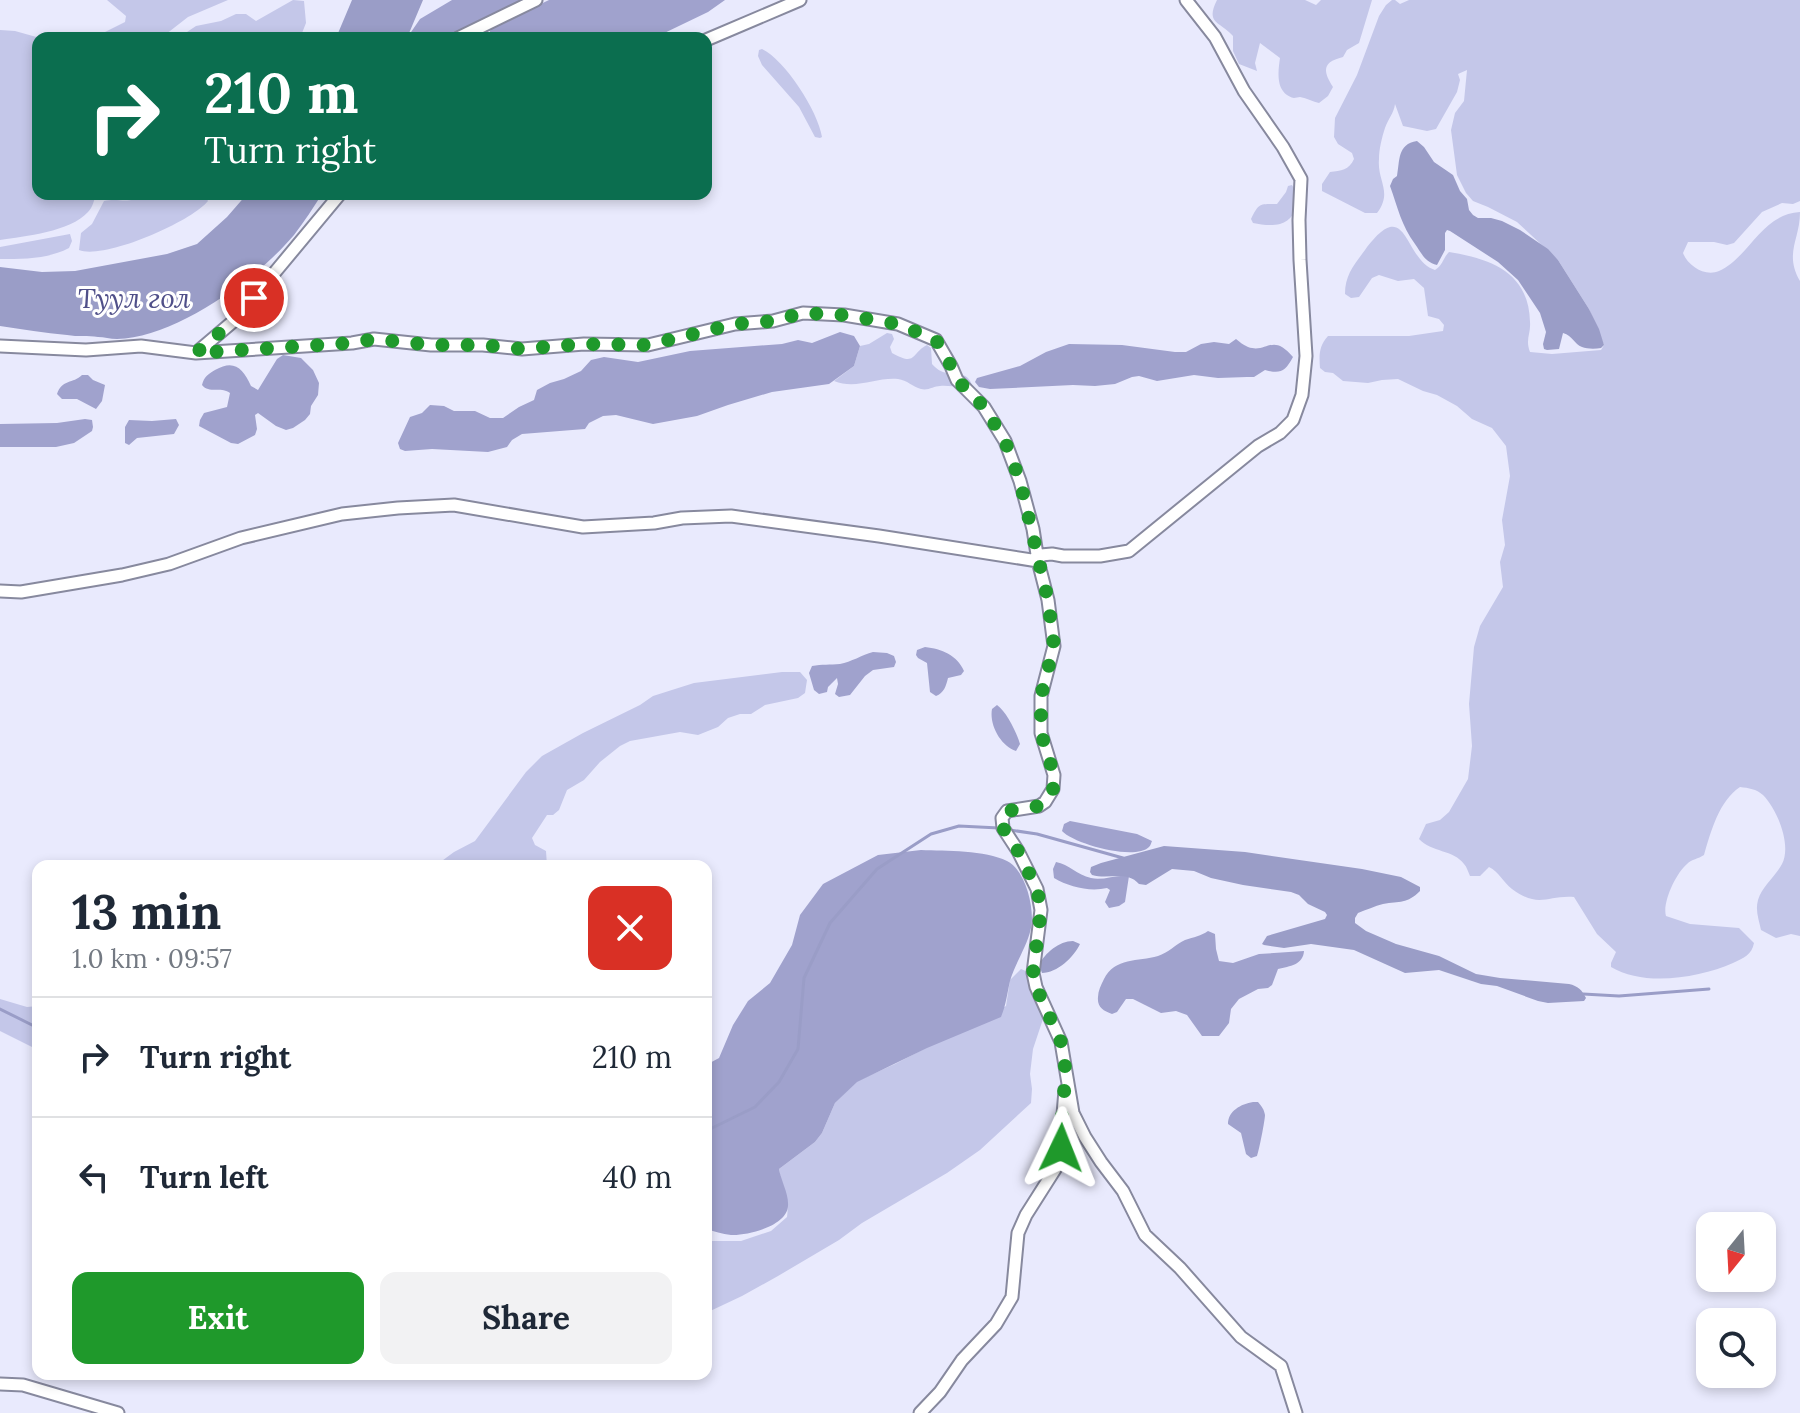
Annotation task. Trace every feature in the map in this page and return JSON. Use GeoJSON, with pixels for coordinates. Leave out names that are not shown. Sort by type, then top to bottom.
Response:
{"type":"FeatureCollection","features":[{"type":"Feature","properties":{"kind":"street"},"geometry":{"type":"LineString","coordinates":[[470,32],[536,0]]}},
{"type":"Feature","properties":{"kind":"street"},"geometry":{"type":"LineString","coordinates":[[712,37],[800,0]]}},
{"type":"Feature","properties":{"kind":"street"},"geometry":{"type":"LineString","coordinates":[[1038,561],[1041,555],[1100,556],[1129,551],[1258,446],[1280,433],[1293,420],[1302,395],[1306,356],[1300,260],[1301,179],[1244,91],[1215,37],[1186,0]]}},
{"type":"Feature","properties":{"kind":"street"},"geometry":{"type":"LineString","coordinates":[[310,228],[326,200]]}},
{"type":"Feature","properties":{"kind":"street"},"geometry":{"type":"LineString","coordinates":[[196,353],[236,319],[335,200]]}},
{"type":"Feature","properties":{"kind":"street"},"geometry":{"type":"LineString","coordinates":[[0,346],[86,350],[141,346],[196,353],[374,339],[522,349],[584,344],[648,345],[735,324],[773,321],[803,313],[844,315],[898,324],[936,340],[957,380],[984,407],[1005,441],[1033,529],[1048,600],[1054,646],[1041,696],[1041,733],[1054,775],[1053,789],[1039,806],[1007,811],[1002,818],[1003,828],[1037,889],[1041,910],[1033,973],[1036,987],[1061,1042],[1073,1113],[1101,1162],[1123,1191],[1145,1235],[1180,1268],[1241,1337],[1281,1366],[1296,1413]]}},
{"type":"Feature","properties":{"kind":"street"},"geometry":{"type":"LineString","coordinates":[[0,591],[21,592],[134,572],[169,564],[241,538],[342,514],[454,505],[583,527],[731,516],[1038,561]]}},
{"type":"Feature","properties":{"kind":"street"},"geometry":{"type":"LineString","coordinates":[[920,1413],[940,1392],[962,1360],[996,1324],[1012,1297],[1018,1233],[1059,1163],[1066,1073]]}},
{"type":"Feature","properties":{"kind":"street"},"geometry":{"type":"LineString","coordinates":[[0,1384],[23,1385],[118,1413]]}},
{"type":"Feature","properties":{"kind":"shaded area"},"geometry":{"type":"Polygon","coordinates":[[[107,0],[228,0],[188,17],[169,32],[105,32],[125,22],[126,16],[107,0]]]}},
{"type":"Feature","properties":{"kind":"shaded area"},"geometry":{"type":"Polygon","coordinates":[[[293,0],[304,1],[306,23],[302,32],[187,32],[196,26],[236,14],[246,14],[256,21],[293,0]]]}},
{"type":"Feature","properties":{"kind":"shaded area"},"geometry":{"type":"Polygon","coordinates":[[[452,0],[525,0],[457,32],[411,32],[420,19],[452,0]]]}},
{"type":"Feature","properties":{"kind":"shaded area"},"geometry":{"type":"Polygon","coordinates":[[[549,0],[725,0],[666,32],[490,32],[491,28],[549,0]]]}},
{"type":"Feature","properties":{"kind":"shaded area"},"geometry":{"type":"Polygon","coordinates":[[[1217,0],[1305,0],[1316,5],[1321,0],[1372,0],[1359,43],[1347,50],[1343,57],[1328,64],[1327,76],[1333,87],[1319,103],[1294,98],[1284,92],[1279,81],[1280,58],[1260,43],[1255,63],[1257,71],[1239,64],[1233,51],[1233,36],[1213,18],[1217,0]]]}},
{"type":"Feature","properties":{"kind":"shaded area"},"geometry":{"type":"Polygon","coordinates":[[[1392,0],[1400,4],[1409,0],[1800,0],[1800,201],[1782,203],[1762,212],[1734,243],[1688,242],[1683,253],[1698,269],[1708,273],[1719,271],[1739,257],[1775,220],[1800,212],[1793,262],[1800,281],[1800,936],[1791,934],[1776,938],[1761,930],[1758,900],[1782,864],[1784,838],[1778,818],[1763,795],[1740,787],[1721,808],[1704,855],[1683,868],[1666,904],[1666,916],[1690,924],[1739,928],[1754,943],[1746,956],[1704,973],[1672,978],[1639,977],[1611,967],[1616,952],[1597,934],[1574,897],[1529,898],[1512,889],[1489,867],[1480,876],[1470,876],[1460,859],[1419,839],[1426,824],[1440,820],[1449,812],[1468,779],[1472,746],[1469,704],[1474,647],[1480,626],[1503,587],[1500,562],[1505,545],[1502,520],[1510,476],[1506,446],[1492,428],[1472,419],[1457,406],[1398,379],[1368,383],[1343,381],[1333,373],[1325,372],[1320,368],[1321,347],[1328,336],[1409,336],[1443,331],[1444,325],[1439,319],[1428,316],[1424,288],[1414,279],[1398,281],[1379,275],[1372,278],[1359,297],[1351,298],[1345,294],[1348,276],[1354,266],[1379,234],[1390,227],[1398,228],[1425,264],[1435,270],[1449,252],[1480,259],[1505,271],[1523,291],[1528,305],[1530,352],[1552,354],[1601,350],[1604,345],[1589,309],[1558,260],[1517,222],[1473,201],[1457,175],[1451,130],[1455,113],[1464,101],[1467,70],[1458,74],[1457,92],[1436,129],[1427,131],[1403,126],[1395,104],[1380,147],[1379,167],[1384,199],[1377,213],[1365,213],[1322,191],[1322,184],[1330,172],[1350,166],[1354,159],[1352,153],[1338,144],[1334,137],[1335,118],[1357,75],[1379,16],[1392,0]]]}},
{"type":"Feature","properties":{"kind":"shaded area"},"geometry":{"type":"Polygon","coordinates":[[[0,30],[32,36],[32,200],[94,200],[90,210],[70,224],[47,232],[0,240],[0,30]]]}},
{"type":"Feature","properties":{"kind":"shaded area"},"geometry":{"type":"Polygon","coordinates":[[[762,49],[781,64],[799,87],[822,137],[815,137],[799,107],[762,65],[758,56],[762,49]]]}},
{"type":"Feature","properties":{"kind":"shaded area"},"geometry":{"type":"Polygon","coordinates":[[[1292,185],[1297,202],[1294,213],[1286,222],[1277,225],[1253,223],[1251,219],[1258,207],[1277,204],[1288,186],[1292,185]]]}},
{"type":"Feature","properties":{"kind":"shaded area"},"geometry":{"type":"Polygon","coordinates":[[[104,201],[208,201],[184,219],[146,237],[107,250],[79,250],[81,233],[92,224],[104,201]]]}},
{"type":"Feature","properties":{"kind":"shaded area"},"geometry":{"type":"Polygon","coordinates":[[[70,234],[72,241],[69,248],[61,252],[36,258],[0,259],[0,247],[70,234]]]}},
{"type":"Feature","properties":{"kind":"shaded area"},"geometry":{"type":"Polygon","coordinates":[[[840,332],[854,336],[860,346],[854,366],[829,384],[772,392],[697,416],[653,424],[616,415],[603,416],[589,423],[585,429],[522,434],[507,447],[488,452],[405,451],[400,449],[398,443],[410,417],[422,413],[430,405],[503,418],[534,400],[537,390],[581,371],[591,360],[604,357],[638,362],[690,351],[798,340],[812,343],[840,332]]]}},
{"type":"Feature","properties":{"kind":"shaded area"},"geometry":{"type":"Polygon","coordinates":[[[887,333],[892,334],[894,339],[890,347],[892,353],[910,359],[927,345],[931,348],[932,364],[936,368],[967,377],[972,385],[924,389],[898,379],[858,384],[834,381],[854,366],[860,346],[887,333]]]}},
{"type":"Feature","properties":{"kind":"shaded area"},"geometry":{"type":"Polygon","coordinates":[[[1236,339],[1255,348],[1280,346],[1293,357],[1282,371],[1265,370],[1254,377],[1194,375],[1157,381],[1139,376],[1115,384],[1095,386],[990,389],[979,387],[975,382],[977,378],[1020,366],[1069,344],[1122,345],[1186,352],[1201,344],[1229,344],[1236,339]]]}},
{"type":"Feature","properties":{"kind":"shaded area"},"geometry":{"type":"Polygon","coordinates":[[[283,355],[301,358],[313,370],[319,383],[318,395],[305,420],[286,430],[258,413],[255,415],[255,435],[238,444],[199,426],[204,413],[227,407],[230,393],[205,388],[202,385],[208,374],[233,365],[258,390],[277,359],[283,355]]]}},
{"type":"Feature","properties":{"kind":"shaded area"},"geometry":{"type":"Polygon","coordinates":[[[82,375],[105,385],[102,401],[96,409],[77,399],[62,399],[57,394],[62,386],[82,375]]]}},
{"type":"Feature","properties":{"kind":"shaded area"},"geometry":{"type":"Polygon","coordinates":[[[176,419],[179,425],[174,434],[137,438],[129,445],[125,443],[125,427],[129,420],[176,419]]]}},
{"type":"Feature","properties":{"kind":"shaded area"},"geometry":{"type":"Polygon","coordinates":[[[92,420],[92,431],[74,443],[56,447],[0,447],[0,424],[92,420]]]}},
{"type":"Feature","properties":{"kind":"shaded area"},"geometry":{"type":"Polygon","coordinates":[[[925,647],[948,654],[964,671],[961,675],[948,678],[943,691],[936,696],[930,692],[927,663],[916,655],[917,650],[925,647]]]}},
{"type":"Feature","properties":{"kind":"shaded area"},"geometry":{"type":"Polygon","coordinates":[[[873,652],[894,656],[894,667],[873,670],[850,695],[839,697],[835,694],[837,678],[827,692],[819,694],[814,690],[809,673],[812,666],[840,664],[873,652]]]}},
{"type":"Feature","properties":{"kind":"shaded area"},"geometry":{"type":"Polygon","coordinates":[[[782,672],[800,672],[807,680],[805,693],[798,698],[765,705],[751,714],[728,718],[718,727],[698,735],[680,732],[630,741],[620,746],[584,780],[567,790],[559,810],[547,815],[532,838],[535,845],[546,851],[547,860],[443,860],[475,841],[526,772],[542,756],[653,696],[694,683],[782,672]]]}},
{"type":"Feature","properties":{"kind":"shaded area"},"geometry":{"type":"Polygon","coordinates":[[[997,705],[1016,734],[1020,744],[1016,751],[1001,740],[994,728],[992,709],[997,705]]]}},
{"type":"Feature","properties":{"kind":"shaded area"},"geometry":{"type":"Polygon","coordinates":[[[1070,821],[1137,834],[1152,841],[1142,851],[1105,849],[1079,841],[1062,831],[1064,824],[1070,821]]]}},
{"type":"Feature","properties":{"kind":"shaded area"},"geometry":{"type":"Polygon","coordinates":[[[921,850],[965,852],[998,857],[1014,866],[1024,881],[1032,920],[1027,942],[1012,974],[1001,1017],[857,1082],[835,1103],[815,1142],[779,1169],[788,1201],[786,1213],[781,1219],[756,1232],[728,1235],[712,1231],[712,1062],[719,1058],[733,1025],[748,1001],[770,983],[792,945],[800,915],[823,884],[878,855],[921,850]]]}},
{"type":"Feature","properties":{"kind":"shaded area"},"geometry":{"type":"Polygon","coordinates":[[[1056,862],[1091,878],[1129,876],[1125,902],[1109,908],[1105,902],[1110,890],[1107,888],[1080,888],[1054,878],[1056,862]]]}},
{"type":"Feature","properties":{"kind":"shaded area"},"geometry":{"type":"Polygon","coordinates":[[[1208,931],[1215,934],[1219,961],[1233,963],[1259,954],[1304,951],[1303,956],[1295,964],[1278,969],[1268,988],[1258,989],[1239,999],[1231,1009],[1229,1023],[1219,1036],[1202,1036],[1187,1015],[1176,1011],[1161,1013],[1133,999],[1126,999],[1112,1014],[1100,1006],[1100,988],[1114,967],[1162,955],[1185,940],[1208,931]]]}},
{"type":"Feature","properties":{"kind":"shaded area"},"geometry":{"type":"Polygon","coordinates":[[[1021,969],[1028,972],[1044,1016],[1033,1049],[1031,1103],[980,1150],[947,1173],[778,1276],[712,1310],[712,1241],[741,1241],[771,1231],[787,1217],[787,1198],[779,1169],[815,1142],[835,1103],[857,1081],[1006,1006],[1010,980],[1021,969]]]}},
{"type":"Feature","properties":{"kind":"shaded area"},"geometry":{"type":"Polygon","coordinates":[[[0,999],[32,1007],[32,1047],[0,1031],[0,999]]]}},
{"type":"Feature","properties":{"kind":"shaded area"},"geometry":{"type":"Polygon","coordinates":[[[1258,1102],[1265,1115],[1257,1156],[1251,1158],[1246,1154],[1241,1133],[1228,1124],[1230,1115],[1236,1109],[1258,1102]]]}},
{"type":"Feature","properties":{"kind":"water"},"geometry":{"type":"Polygon","coordinates":[[[352,0],[423,0],[410,32],[339,32],[352,0]]]}},
{"type":"Feature","properties":{"kind":"water"},"geometry":{"type":"Polygon","coordinates":[[[1417,141],[1434,162],[1453,175],[1473,215],[1502,221],[1520,230],[1548,249],[1558,260],[1599,329],[1604,345],[1601,348],[1582,347],[1563,333],[1559,349],[1544,349],[1546,332],[1540,313],[1518,280],[1498,262],[1450,231],[1445,233],[1445,250],[1437,265],[1424,257],[1406,230],[1390,186],[1397,176],[1403,149],[1417,141]]]}},
{"type":"Feature","properties":{"kind":"water","name":"Туул гол"},"geometry":{"type":"Polygon","coordinates":[[[242,200],[318,200],[294,235],[259,270],[213,303],[164,329],[117,339],[0,326],[0,267],[42,272],[75,271],[167,254],[197,244],[242,200]]]}},
{"type":"Feature","properties":{"kind":"water"},"geometry":{"type":"Polygon","coordinates":[[[1164,846],[1245,852],[1401,877],[1420,887],[1420,891],[1407,900],[1358,913],[1355,923],[1396,944],[1439,956],[1476,974],[1569,984],[1579,989],[1586,998],[1584,1001],[1548,1003],[1439,970],[1405,973],[1354,950],[1311,944],[1284,948],[1262,944],[1267,936],[1325,919],[1325,912],[1291,892],[1243,885],[1194,871],[1172,869],[1146,885],[1129,877],[1098,876],[1090,872],[1091,867],[1101,863],[1164,846]]]}},
{"type":"Feature","properties":{"kind":"water"},"geometry":{"type":"Polygon","coordinates":[[[1073,941],[1080,944],[1074,954],[1059,967],[1042,973],[1039,965],[1045,956],[1058,945],[1073,941]]]}},
{"type":"Feature","properties":{"kind":"waterway"},"geometry":{"type":"LineString","coordinates":[[712,1128],[755,1107],[779,1082],[798,1049],[804,978],[830,923],[877,869],[931,834],[959,826],[999,828]]}},
{"type":"Feature","properties":{"kind":"waterway"},"geometry":{"type":"LineString","coordinates":[[1010,830],[1037,834],[1123,858]]}},
{"type":"Feature","properties":{"kind":"waterway"},"geometry":{"type":"LineString","coordinates":[[1583,994],[1619,996],[1709,989]]}},
{"type":"Feature","properties":{"kind":"waterway"},"geometry":{"type":"LineString","coordinates":[[0,1009],[32,1025]]}},
{"type":"Feature","properties":{"kind":"route"},"geometry":{"type":"LineString","coordinates":[[254,298],[236,319],[196,353],[374,339],[522,349],[584,344],[648,345],[735,324],[773,321],[803,313],[844,315],[898,324],[936,340],[957,380],[984,407],[1005,441],[1033,529],[1048,600],[1054,646],[1041,696],[1041,733],[1054,775],[1053,789],[1039,806],[1007,811],[1002,818],[1003,828],[1037,889],[1041,910],[1033,973],[1036,987],[1061,1042],[1066,1073],[1061,1148]]}}]}
